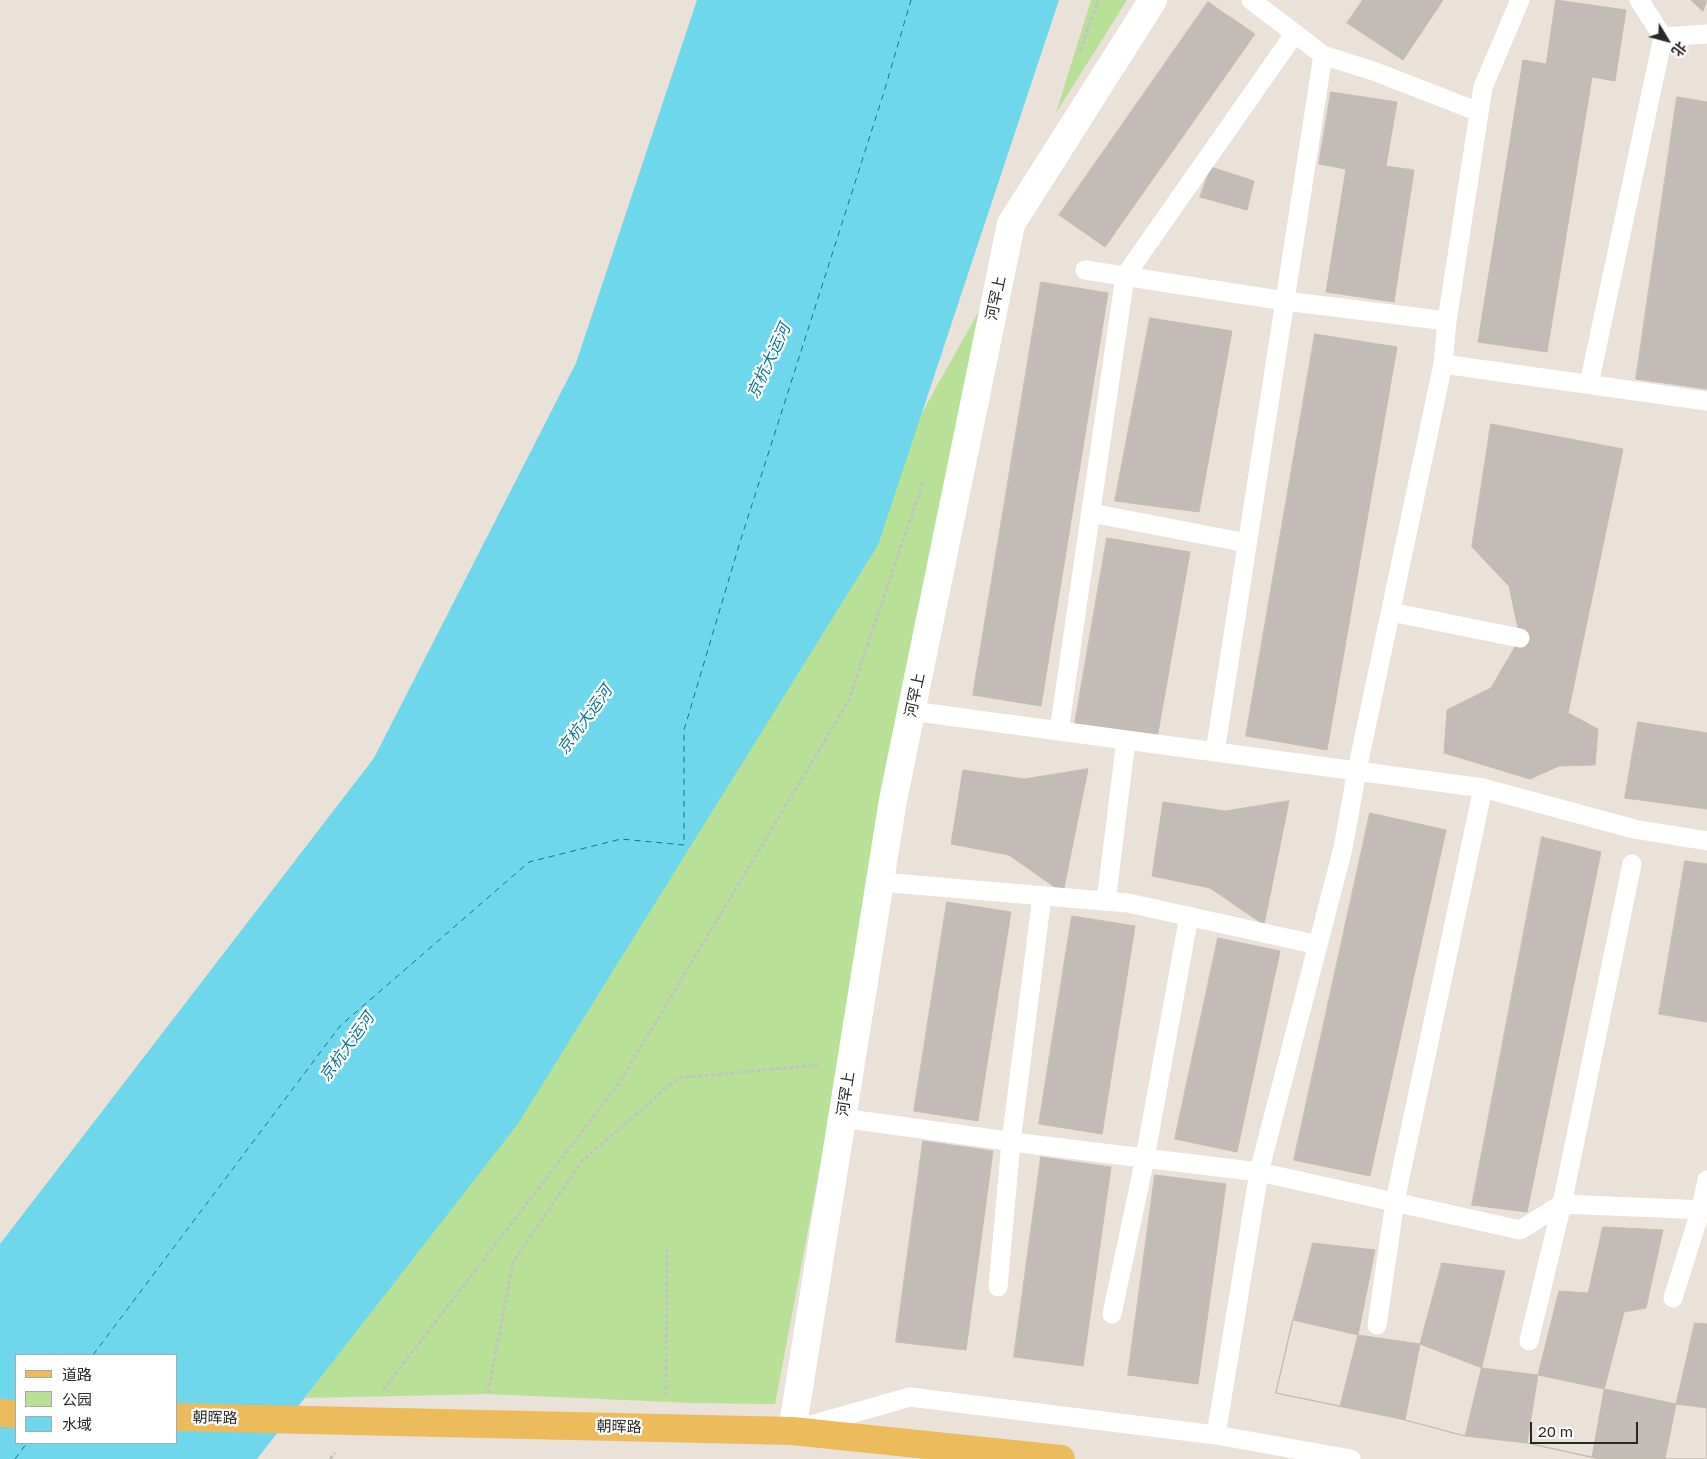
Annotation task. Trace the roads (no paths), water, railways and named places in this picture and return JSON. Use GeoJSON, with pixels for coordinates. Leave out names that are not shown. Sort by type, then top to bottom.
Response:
{"type":"FeatureCollection","features":[{"type":"Feature","properties":{"kind":"main road"},"geometry":{"type":"LineString","coordinates":[[0,1413],[15,1414]]}},
{"type":"Feature","properties":{"kind":"main road","name":"朝晖路"},"geometry":{"type":"LineString","coordinates":[[178,1417],[792,1430],[1061,1459]]}},
{"type":"Feature","properties":{"kind":"street","name":"河罕上"},"geometry":{"type":"LineString","coordinates":[[792,1430],[893,800],[1011,224],[1153,0]]}},
{"type":"Feature","properties":{"kind":"lane"},"geometry":{"type":"LineString","coordinates":[[1251,0],[1323,55],[1376,72],[1480,112]]}},
{"type":"Feature","properties":{"kind":"lane"},"geometry":{"type":"LineString","coordinates":[[1216,1435],[1260,1172],[1343,848],[1356,770],[1443,364],[1447,321],[1483,87],[1520,0]]}},
{"type":"Feature","properties":{"kind":"lane"},"geometry":{"type":"LineString","coordinates":[[1589,384],[1663,38],[1638,0]]}},
{"type":"Feature","properties":{"kind":"lane"},"geometry":{"type":"LineString","coordinates":[[1059,731],[1125,276],[1295,33]]}},
{"type":"Feature","properties":{"kind":"lane"},"geometry":{"type":"LineString","coordinates":[[1663,38],[1707,34]]}},
{"type":"Feature","properties":{"kind":"lane"},"geometry":{"type":"LineString","coordinates":[[1215,752],[1323,55]]}},
{"type":"Feature","properties":{"kind":"lane"},"geometry":{"type":"LineString","coordinates":[[1085,270],[1285,301],[1447,321]]}},
{"type":"Feature","properties":{"kind":"lane"},"geometry":{"type":"LineString","coordinates":[[1443,364],[1707,401]]}},
{"type":"Feature","properties":{"kind":"lane"},"geometry":{"type":"LineString","coordinates":[[1091,512],[1247,543]]}},
{"type":"Feature","properties":{"kind":"lane"},"geometry":{"type":"LineString","coordinates":[[1391,612],[1520,638]]}},
{"type":"Feature","properties":{"kind":"lane"},"geometry":{"type":"LineString","coordinates":[[911,711],[1483,788],[1634,829],[1707,841]]}},
{"type":"Feature","properties":{"kind":"lane"},"geometry":{"type":"LineString","coordinates":[[1106,901],[1126,740]]}},
{"type":"Feature","properties":{"kind":"lane"},"geometry":{"type":"LineString","coordinates":[[1377,1326],[1395,1202],[1483,788]]}},
{"type":"Feature","properties":{"kind":"lane"},"geometry":{"type":"LineString","coordinates":[[1529,1341],[1562,1204],[1632,864]]}},
{"type":"Feature","properties":{"kind":"lane"},"geometry":{"type":"LineString","coordinates":[[880,882],[1128,903],[1318,945]]}},
{"type":"Feature","properties":{"kind":"lane"},"geometry":{"type":"LineString","coordinates":[[998,1287],[1011,1142],[1042,896]]}},
{"type":"Feature","properties":{"kind":"lane"},"geometry":{"type":"LineString","coordinates":[[1112,1314],[1145,1158],[1189,916]]}},
{"type":"Feature","properties":{"kind":"lane"},"geometry":{"type":"LineString","coordinates":[[842,1118],[1011,1142],[1260,1172],[1520,1230],[1562,1204],[1704,1210]]}},
{"type":"Feature","properties":{"kind":"lane"},"geometry":{"type":"LineString","coordinates":[[1673,1298],[1704,1210],[1707,1180]]}},
{"type":"Feature","properties":{"kind":"lane"},"geometry":{"type":"LineString","coordinates":[[792,1430],[910,1397],[1216,1435],[1351,1459]]}},
{"type":"Feature","properties":{"kind":"water","name":"京杭大运河"},"geometry":{"type":"Polygon","coordinates":[[[697,0],[1059,0],[878,545],[517,1125],[257,1459],[0,1459],[0,1244],[374,758],[576,363],[697,0]]]}}]}
